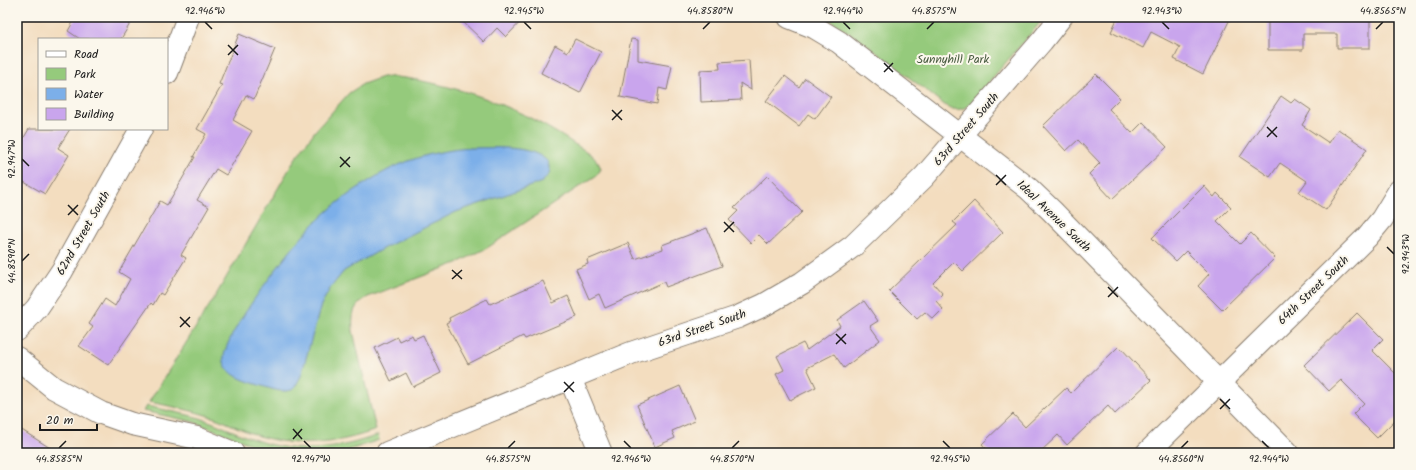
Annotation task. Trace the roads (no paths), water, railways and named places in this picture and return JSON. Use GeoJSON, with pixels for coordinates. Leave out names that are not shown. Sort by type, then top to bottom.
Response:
{"type":"FeatureCollection","features":[{"type":"Feature","properties":{"kind":"street"},"geometry":{"type":"LineString","coordinates":[[168,70],[188,17]]}},
{"type":"Feature","properties":{"kind":"street","name":"Ideal Avenue South"},"geometry":{"type":"LineString","coordinates":[[789,17],[814,27],[839,42],[1044,202],[1288,453]]}},
{"type":"Feature","properties":{"kind":"street","name":"63rd Street South"},"geometry":{"type":"LineString","coordinates":[[387,453],[648,347],[730,320],[764,305],[797,286],[835,260],[863,236],[924,177],[1061,17]]}},
{"type":"Feature","properties":{"kind":"street","name":"62nd Street South"},"geometry":{"type":"LineString","coordinates":[[17,330],[37,308],[62,271],[140,130]]}},
{"type":"Feature","properties":{"kind":"street","name":"64th Street South"},"geometry":{"type":"LineString","coordinates":[[1147,453],[1367,237],[1382,219],[1399,192]]}},
{"type":"Feature","properties":{"kind":"street"},"geometry":{"type":"LineString","coordinates":[[17,358],[54,388],[101,413],[132,424],[197,438],[233,453]]}},
{"type":"Feature","properties":{"kind":"street"},"geometry":{"type":"LineString","coordinates":[[570,378],[600,453]]}},
{"type":"Feature","properties":{"kind":"water"},"geometry":{"type":"Polygon","coordinates":[[[469,148],[511,148],[532,152],[541,156],[548,162],[550,173],[542,182],[456,212],[384,248],[344,271],[331,287],[321,305],[301,376],[294,389],[286,391],[274,390],[246,381],[230,372],[224,362],[225,350],[245,312],[293,248],[323,215],[361,186],[388,170],[410,160],[421,157],[444,151],[469,148]]]}},
{"type":"Feature","properties":{"kind":"park label","name":"Sunnyhill Park"},"geometry":{"type":"Point","coordinates":[953,59]}}]}
